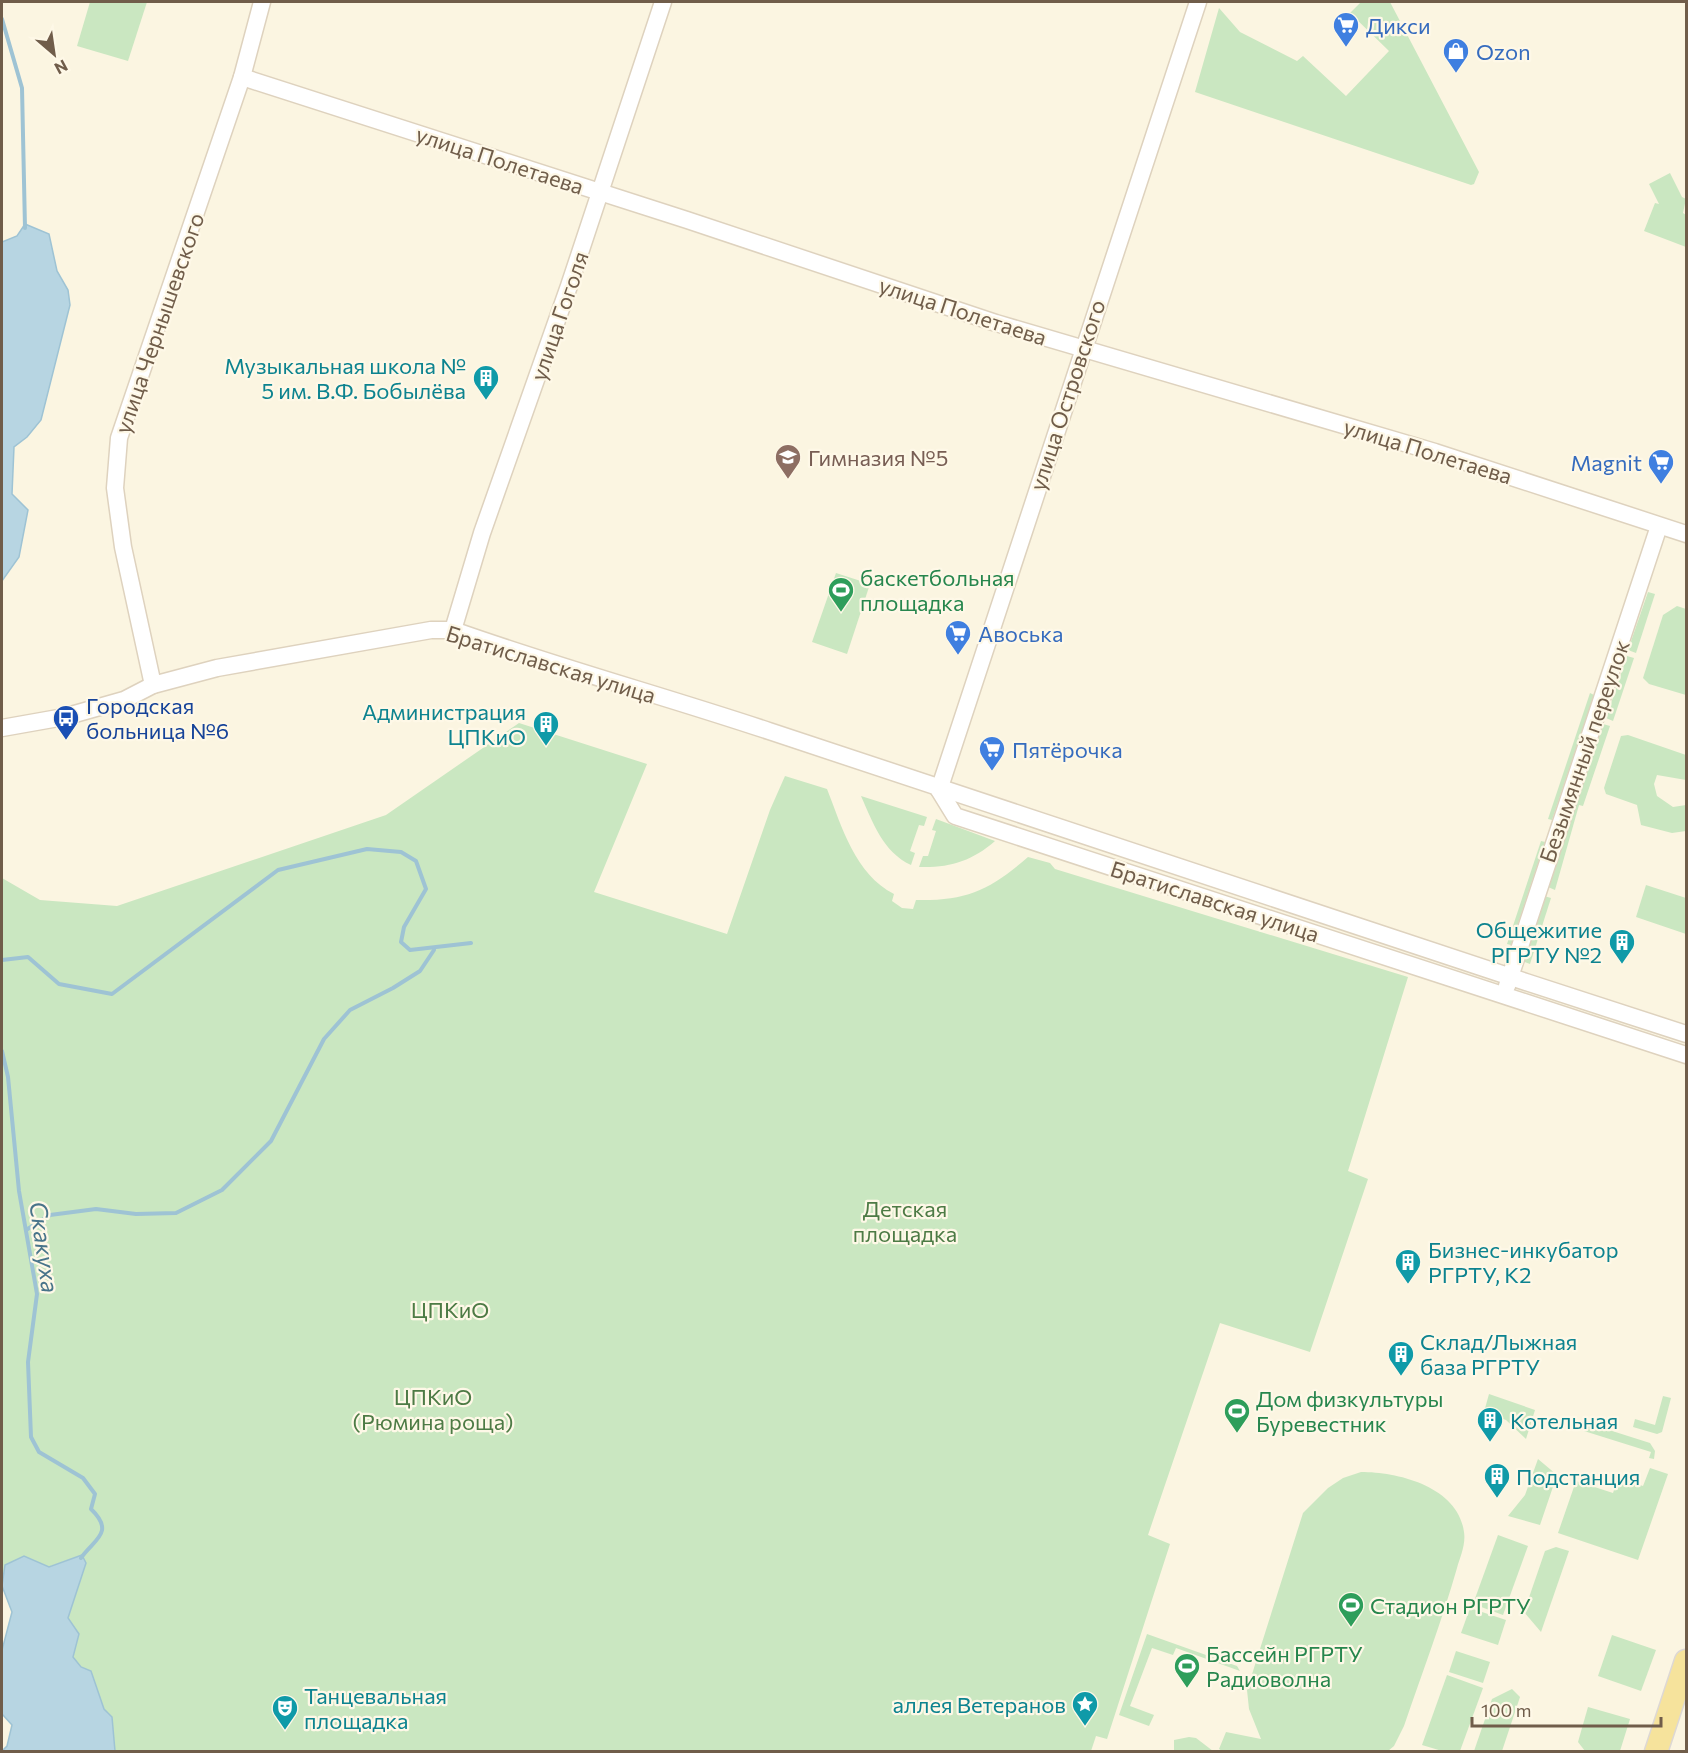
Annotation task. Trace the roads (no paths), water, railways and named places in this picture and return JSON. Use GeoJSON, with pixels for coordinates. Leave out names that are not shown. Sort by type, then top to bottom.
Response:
{"type":"FeatureCollection","features":[{"type":"Feature","properties":{"kind":"main road"},"geometry":{"type":"LineString","coordinates":[[1656,1752],[1686,1661]]}},
{"type":"Feature","properties":{"kind":"main road"},"geometry":{"type":"LineString","coordinates":[[1669,1752],[1686,1701]]}},
{"type":"Feature","properties":{"kind":"street","name":"улица Чернышевского"},"geometry":{"type":"LineString","coordinates":[[153,685],[123,547],[115,488],[119,438],[242,77],[262,2]]}},
{"type":"Feature","properties":{"kind":"street","name":"улица Гоголя"},"geometry":{"type":"LineString","coordinates":[[453,630],[482,533],[516,443],[663,2]]}},
{"type":"Feature","properties":{"kind":"street","name":"улица Островского"},"geometry":{"type":"LineString","coordinates":[[939,790],[1198,2]]}},
{"type":"Feature","properties":{"kind":"street","name":"улица Полетаева"},"geometry":{"type":"LineString","coordinates":[[242,77],[996,323],[1179,379],[1435,452],[1686,534]]}},
{"type":"Feature","properties":{"kind":"street","name":"Безымянный переулок"},"geometry":{"type":"LineString","coordinates":[[1509,977],[1659,526]]}},
{"type":"Feature","properties":{"kind":"street","name":"Братиславская улица"},"geometry":{"type":"LineString","coordinates":[[2,728],[64,717],[124,700],[153,685],[217,668],[431,630],[453,630],[587,676],[768,731],[939,790],[1686,1034]]}},
{"type":"Feature","properties":{"kind":"street","name":"Братиславская улица"},"geometry":{"type":"LineString","coordinates":[[939,790],[955,816],[1686,1055]]}},
{"type":"Feature","properties":{"kind":"street"},"geometry":{"type":"LineString","coordinates":[[1504,996],[1509,977]]}},
{"type":"Feature","properties":{"kind":"water"},"geometry":{"type":"Polygon","coordinates":[[[25,224],[49,234],[57,271],[68,290],[70,305],[41,420],[27,437],[14,447],[12,494],[28,510],[19,557],[2,581],[2,242],[17,236],[25,224]]]}},
{"type":"Feature","properties":{"kind":"water"},"geometry":{"type":"Polygon","coordinates":[[[82,1555],[86,1563],[68,1618],[79,1634],[73,1657],[81,1667],[91,1671],[104,1709],[112,1717],[115,1751],[2,1751],[7,1746],[12,1725],[2,1714],[2,1650],[12,1612],[2,1586],[5,1565],[24,1556],[49,1567],[82,1555]]]}},
{"type":"Feature","properties":{"kind":"waterway","name":"Скакуха"},"geometry":{"type":"LineString","coordinates":[[2,19],[22,88],[25,228]]}},
{"type":"Feature","properties":{"kind":"waterway"},"geometry":{"type":"LineString","coordinates":[[2,960],[28,957],[59,984],[112,994],[278,870],[367,849],[401,852],[416,861],[426,889],[404,927],[401,942],[410,950],[471,943]]}},
{"type":"Feature","properties":{"kind":"waterway"},"geometry":{"type":"LineString","coordinates":[[26,1230],[50,1215],[96,1209],[136,1214],[176,1213],[222,1190],[271,1141],[324,1039],[350,1010],[420,971],[434,950]]}},
{"type":"Feature","properties":{"kind":"waterway","name":"Скакуха"},"geometry":{"type":"LineString","coordinates":[[2,1051],[8,1077],[19,1191],[37,1294],[28,1362],[31,1437],[39,1452],[83,1478],[95,1494],[91,1509],[102,1524],[102,1530],[100,1536],[81,1558]]}},
{"type":"Feature","properties":{"kind":"place","name":"Дикси"},"geometry":{"type":"Point","coordinates":[1346,48]}},
{"type":"Feature","properties":{"kind":"place","name":"Ozon"},"geometry":{"type":"Point","coordinates":[1456,74]}},
{"type":"Feature","properties":{"kind":"place","name":"Музыкальная школа № 5 им. В.Ф. Бобылёва"},"geometry":{"type":"Point","coordinates":[486,401]}},
{"type":"Feature","properties":{"kind":"place","name":"Гимназия №5"},"geometry":{"type":"Point","coordinates":[788,480]}},
{"type":"Feature","properties":{"kind":"place","name":"Magnit"},"geometry":{"type":"Point","coordinates":[1661,485]}},
{"type":"Feature","properties":{"kind":"place","name":"баскетбольная площадка"},"geometry":{"type":"Point","coordinates":[841,613]}},
{"type":"Feature","properties":{"kind":"place","name":"Авоська"},"geometry":{"type":"Point","coordinates":[958,656]}},
{"type":"Feature","properties":{"kind":"place","name":"Городская больница №6"},"geometry":{"type":"Point","coordinates":[66,741]}},
{"type":"Feature","properties":{"kind":"place","name":"Администрация ЦПКиО"},"geometry":{"type":"Point","coordinates":[546,747]}},
{"type":"Feature","properties":{"kind":"place","name":"Пятёрочка"},"geometry":{"type":"Point","coordinates":[992,772]}},
{"type":"Feature","properties":{"kind":"place","name":"Общежитие РГРТУ №2"},"geometry":{"type":"Point","coordinates":[1622,965]}},
{"type":"Feature","properties":{"kind":"place","name":"Бизнес-инкубатор РГРТУ, К2"},"geometry":{"type":"Point","coordinates":[1408,1285]}},
{"type":"Feature","properties":{"kind":"place","name":"Склад/Лыжная база РГРТУ"},"geometry":{"type":"Point","coordinates":[1401,1377]}},
{"type":"Feature","properties":{"kind":"place","name":"Дом физкультуры Буревестник"},"geometry":{"type":"Point","coordinates":[1237,1434]}},
{"type":"Feature","properties":{"kind":"place","name":"Котельная"},"geometry":{"type":"Point","coordinates":[1490,1443]}},
{"type":"Feature","properties":{"kind":"place","name":"Подстанция"},"geometry":{"type":"Point","coordinates":[1497,1499]}},
{"type":"Feature","properties":{"kind":"place","name":"Стадион РГРТУ"},"geometry":{"type":"Point","coordinates":[1351,1628]}},
{"type":"Feature","properties":{"kind":"place","name":"Бассейн РГРТУ Радиоволна"},"geometry":{"type":"Point","coordinates":[1187,1689]}},
{"type":"Feature","properties":{"kind":"place","name":"аллея Ветеранов"},"geometry":{"type":"Point","coordinates":[1085,1727]}},
{"type":"Feature","properties":{"kind":"place","name":"Танцевальная площадка"},"geometry":{"type":"Point","coordinates":[285,1731]}},
{"type":"Feature","properties":{"kind":"park label","name":"Детская площадка"},"geometry":{"type":"Point","coordinates":[905,1220]}},
{"type":"Feature","properties":{"kind":"park label","name":"ЦПКиО"},"geometry":{"type":"Point","coordinates":[450,1309]}},
{"type":"Feature","properties":{"kind":"park label","name":"ЦПКиО (Рюмина роща)"},"geometry":{"type":"Point","coordinates":[433,1408]}}]}
